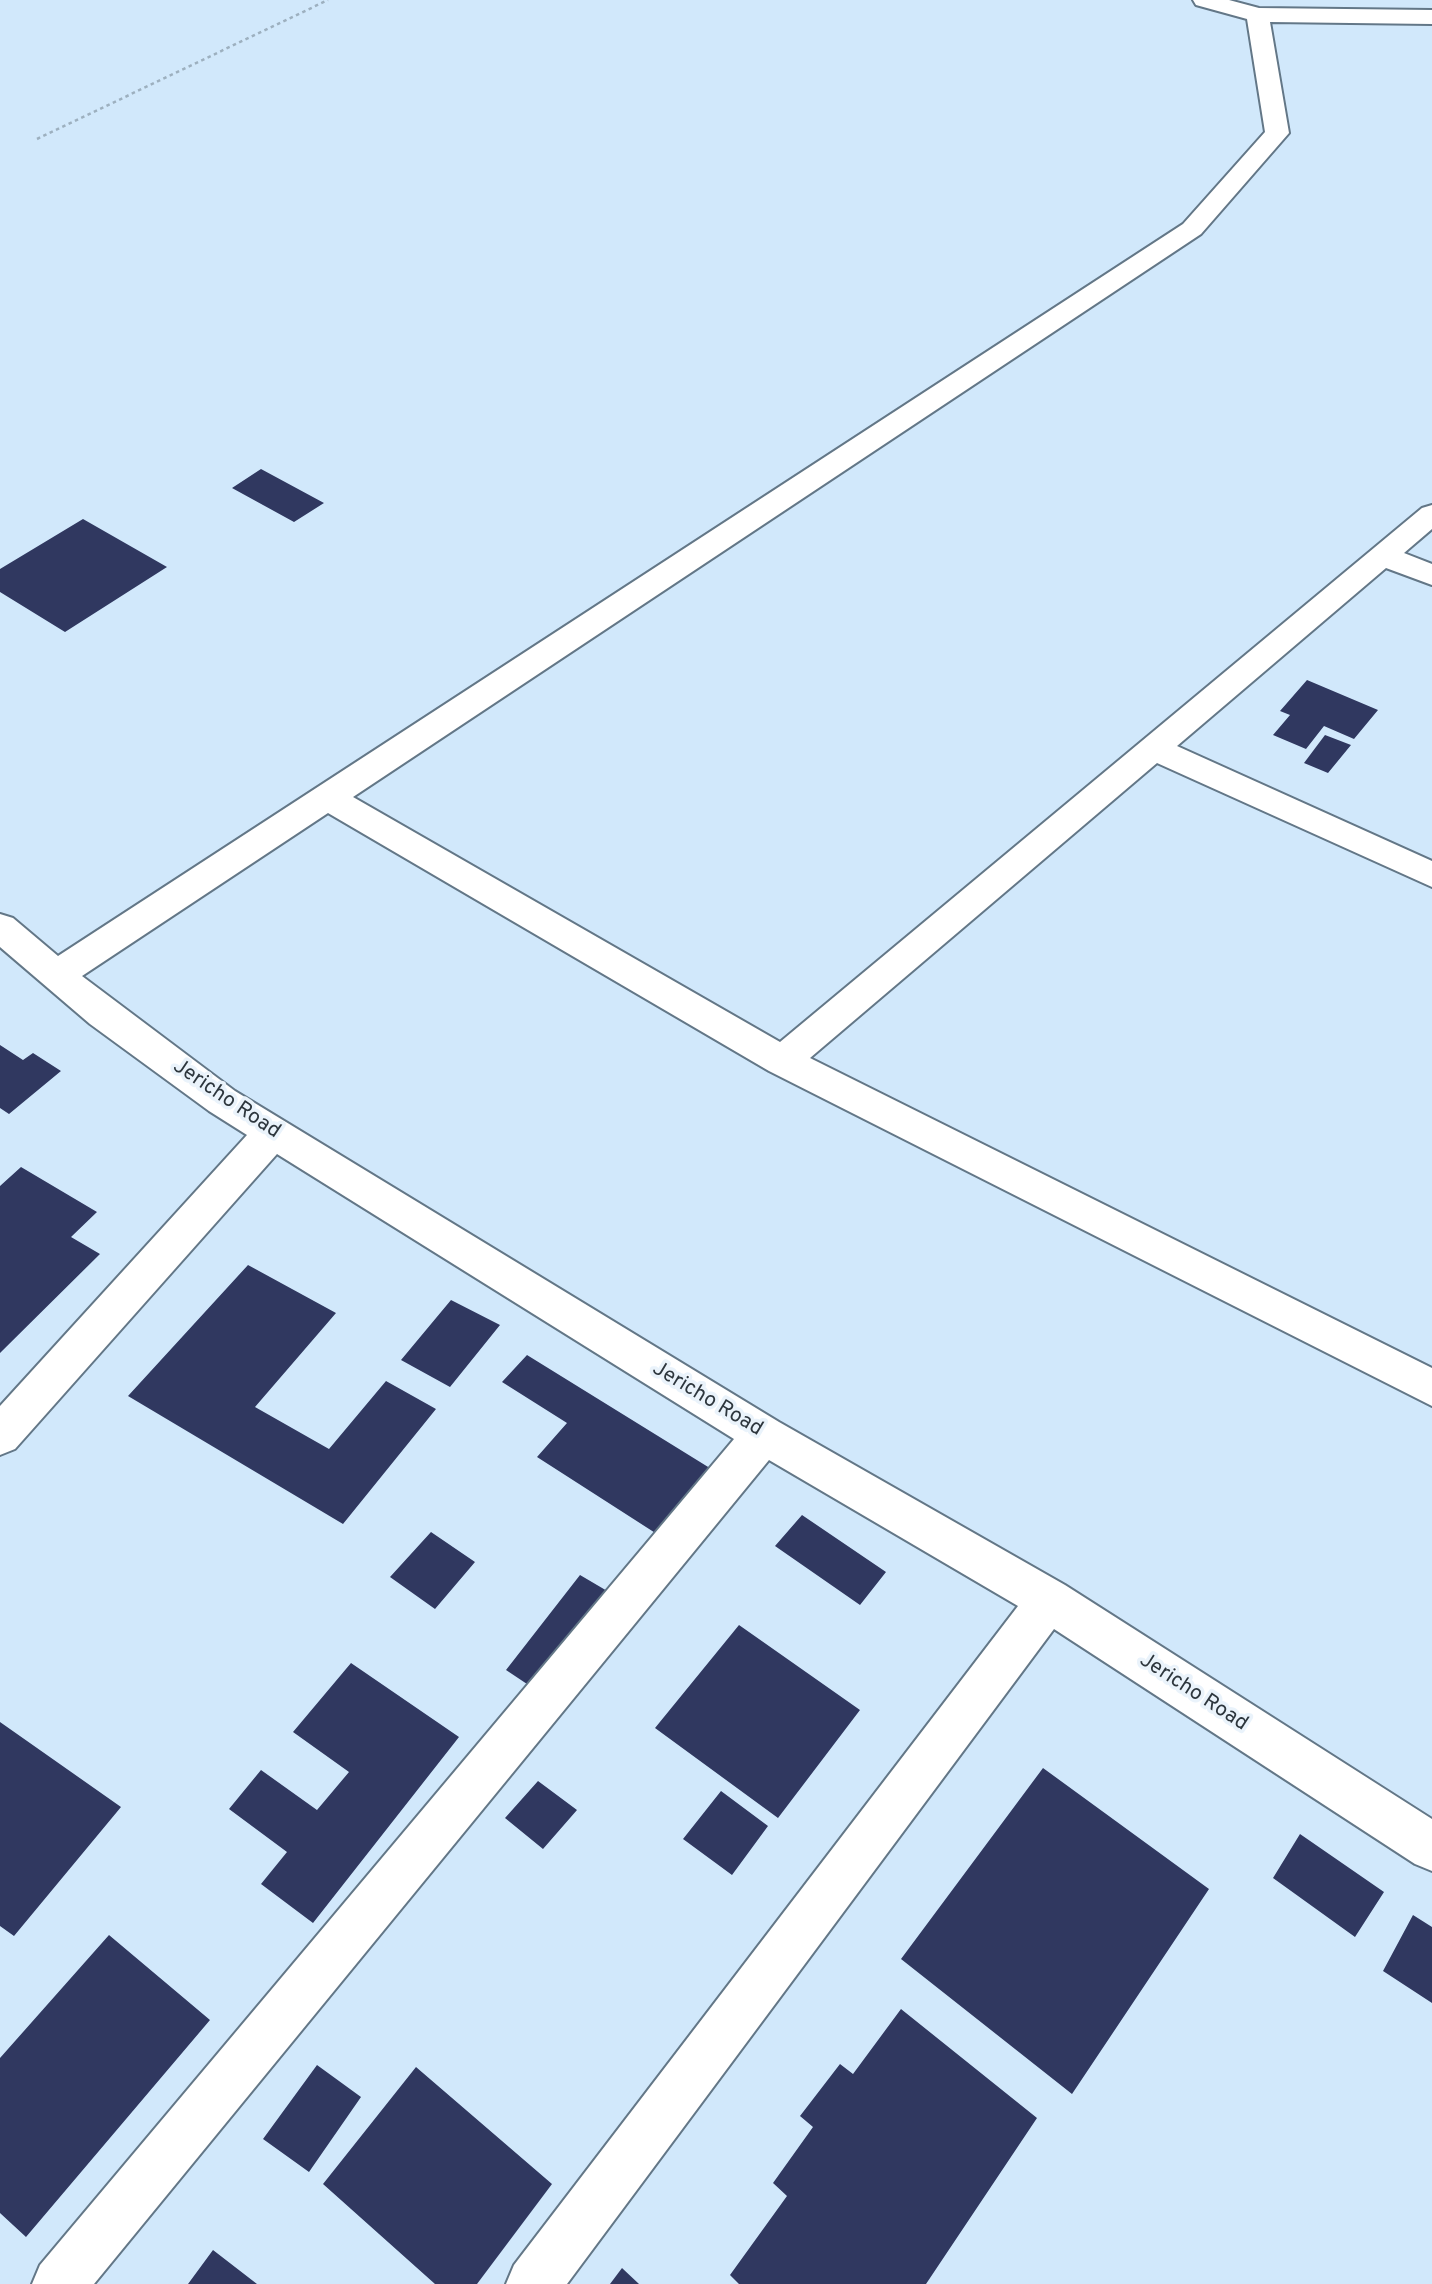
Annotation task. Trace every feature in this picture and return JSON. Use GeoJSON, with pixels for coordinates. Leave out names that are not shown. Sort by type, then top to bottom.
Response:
{"type":"FeatureCollection","features":[{"type":"Feature","properties":{"kind":"street"},"geometry":{"type":"LineString","coordinates":[[1204,0],[1258,15],[1432,17]]}},
{"type":"Feature","properties":{"kind":"street"},"geometry":{"type":"LineString","coordinates":[[57,975],[1192,229],[1277,133],[1258,15]]}},
{"type":"Feature","properties":{"kind":"street"},"geometry":{"type":"LineString","coordinates":[[782,1061],[1432,514]]}},
{"type":"Feature","properties":{"kind":"street"},"geometry":{"type":"LineString","coordinates":[[1383,556],[1432,575]]}},
{"type":"Feature","properties":{"kind":"street"},"geometry":{"type":"LineString","coordinates":[[1154,749],[1432,874]]}},
{"type":"Feature","properties":{"kind":"street"},"geometry":{"type":"LineString","coordinates":[[327,797],[782,1061],[1432,1388]]}},
{"type":"Feature","properties":{"kind":"street","name":"Jericho Road"},"geometry":{"type":"LineString","coordinates":[[0,927],[103,1014],[222,1101],[764,1435],[1049,1600],[1432,1847]]}},
{"type":"Feature","properties":{"kind":"street"},"geometry":{"type":"LineString","coordinates":[[0,1436],[272,1133]]}},
{"type":"Feature","properties":{"kind":"street"},"geometry":{"type":"LineString","coordinates":[[59,2284],[764,1435]]}},
{"type":"Feature","properties":{"kind":"street"},"geometry":{"type":"LineString","coordinates":[[533,2284],[1049,1600]]}},
{"type":"Feature","properties":{"kind":"path"},"geometry":{"type":"LineString","coordinates":[[37,139],[328,0]]}},
{"type":"Feature","properties":{"kind":"building"},"geometry":{"type":"Polygon","coordinates":[[[261,469],[324,503],[294,522],[232,488],[261,469]]]}},
{"type":"Feature","properties":{"kind":"building"},"geometry":{"type":"Polygon","coordinates":[[[83,519],[167,567],[65,632],[0,592],[0,569],[83,519]]]}},
{"type":"Feature","properties":{"kind":"building"},"geometry":{"type":"Polygon","coordinates":[[[1307,680],[1378,710],[1354,739],[1324,726],[1306,749],[1273,735],[1290,715],[1280,711],[1307,680]]]}},
{"type":"Feature","properties":{"kind":"building"},"geometry":{"type":"Polygon","coordinates":[[[1325,735],[1351,745],[1328,773],[1304,763],[1325,735]]]}},
{"type":"Feature","properties":{"kind":"building"},"geometry":{"type":"Polygon","coordinates":[[[0,1045],[23,1060],[33,1053],[61,1071],[9,1114],[0,1108],[0,1045]]]}},
{"type":"Feature","properties":{"kind":"building"},"geometry":{"type":"Polygon","coordinates":[[[21,1167],[97,1212],[71,1237],[100,1254],[0,1353],[0,1186],[21,1167]]]}},
{"type":"Feature","properties":{"kind":"building"},"geometry":{"type":"Polygon","coordinates":[[[248,1265],[336,1313],[255,1407],[329,1449],[386,1381],[436,1409],[343,1524],[128,1396],[248,1265]]]}},
{"type":"Feature","properties":{"kind":"building"},"geometry":{"type":"Polygon","coordinates":[[[451,1300],[500,1325],[450,1387],[401,1360],[451,1300]]]}},
{"type":"Feature","properties":{"kind":"building"},"geometry":{"type":"Polygon","coordinates":[[[527,1355],[713,1470],[660,1536],[537,1457],[567,1423],[502,1382],[527,1355]]]}},
{"type":"Feature","properties":{"kind":"building"},"geometry":{"type":"Polygon","coordinates":[[[802,1515],[886,1572],[860,1605],[775,1546],[802,1515]]]}},
{"type":"Feature","properties":{"kind":"building"},"geometry":{"type":"Polygon","coordinates":[[[431,1532],[475,1562],[435,1609],[390,1577],[431,1532]]]}},
{"type":"Feature","properties":{"kind":"building"},"geometry":{"type":"Polygon","coordinates":[[[580,1575],[614,1595],[539,1692],[506,1670],[580,1575]]]}},
{"type":"Feature","properties":{"kind":"building"},"geometry":{"type":"Polygon","coordinates":[[[739,1625],[860,1710],[778,1818],[655,1728],[739,1625]]]}},
{"type":"Feature","properties":{"kind":"building"},"geometry":{"type":"Polygon","coordinates":[[[351,1663],[459,1737],[313,1923],[261,1884],[287,1852],[229,1809],[261,1770],[317,1810],[349,1772],[293,1732],[351,1663]]]}},
{"type":"Feature","properties":{"kind":"building"},"geometry":{"type":"Polygon","coordinates":[[[0,1722],[121,1807],[14,1936],[0,1926],[0,1722]]]}},
{"type":"Feature","properties":{"kind":"building"},"geometry":{"type":"Polygon","coordinates":[[[1043,1768],[1209,1889],[1072,2094],[901,1959],[1043,1768]]]}},
{"type":"Feature","properties":{"kind":"building"},"geometry":{"type":"Polygon","coordinates":[[[538,1781],[577,1810],[543,1849],[505,1818],[538,1781]]]}},
{"type":"Feature","properties":{"kind":"building"},"geometry":{"type":"Polygon","coordinates":[[[721,1791],[768,1826],[732,1875],[683,1839],[721,1791]]]}},
{"type":"Feature","properties":{"kind":"building"},"geometry":{"type":"Polygon","coordinates":[[[1300,1834],[1384,1892],[1355,1937],[1273,1878],[1300,1834]]]}},
{"type":"Feature","properties":{"kind":"building"},"geometry":{"type":"Polygon","coordinates":[[[1413,1915],[1432,1927],[1432,2003],[1383,1971],[1413,1915]]]}},
{"type":"Feature","properties":{"kind":"building"},"geometry":{"type":"Polygon","coordinates":[[[109,1935],[210,2020],[26,2237],[0,2213],[0,2058],[109,1935]]]}},
{"type":"Feature","properties":{"kind":"building"},"geometry":{"type":"Polygon","coordinates":[[[901,2009],[1037,2118],[926,2284],[739,2284],[730,2275],[787,2196],[773,2183],[813,2127],[800,2116],[840,2064],[853,2074],[901,2009]]]}},
{"type":"Feature","properties":{"kind":"building"},"geometry":{"type":"Polygon","coordinates":[[[317,2065],[361,2097],[309,2172],[263,2139],[317,2065]]]}},
{"type":"Feature","properties":{"kind":"building"},"geometry":{"type":"Polygon","coordinates":[[[416,2067],[552,2184],[477,2284],[435,2284],[323,2184],[416,2067]]]}},
{"type":"Feature","properties":{"kind":"building"},"geometry":{"type":"Polygon","coordinates":[[[213,2250],[257,2284],[188,2284],[213,2250]]]}},
{"type":"Feature","properties":{"kind":"building"},"geometry":{"type":"Polygon","coordinates":[[[622,2268],[639,2284],[610,2284],[622,2268]]]}}]}
